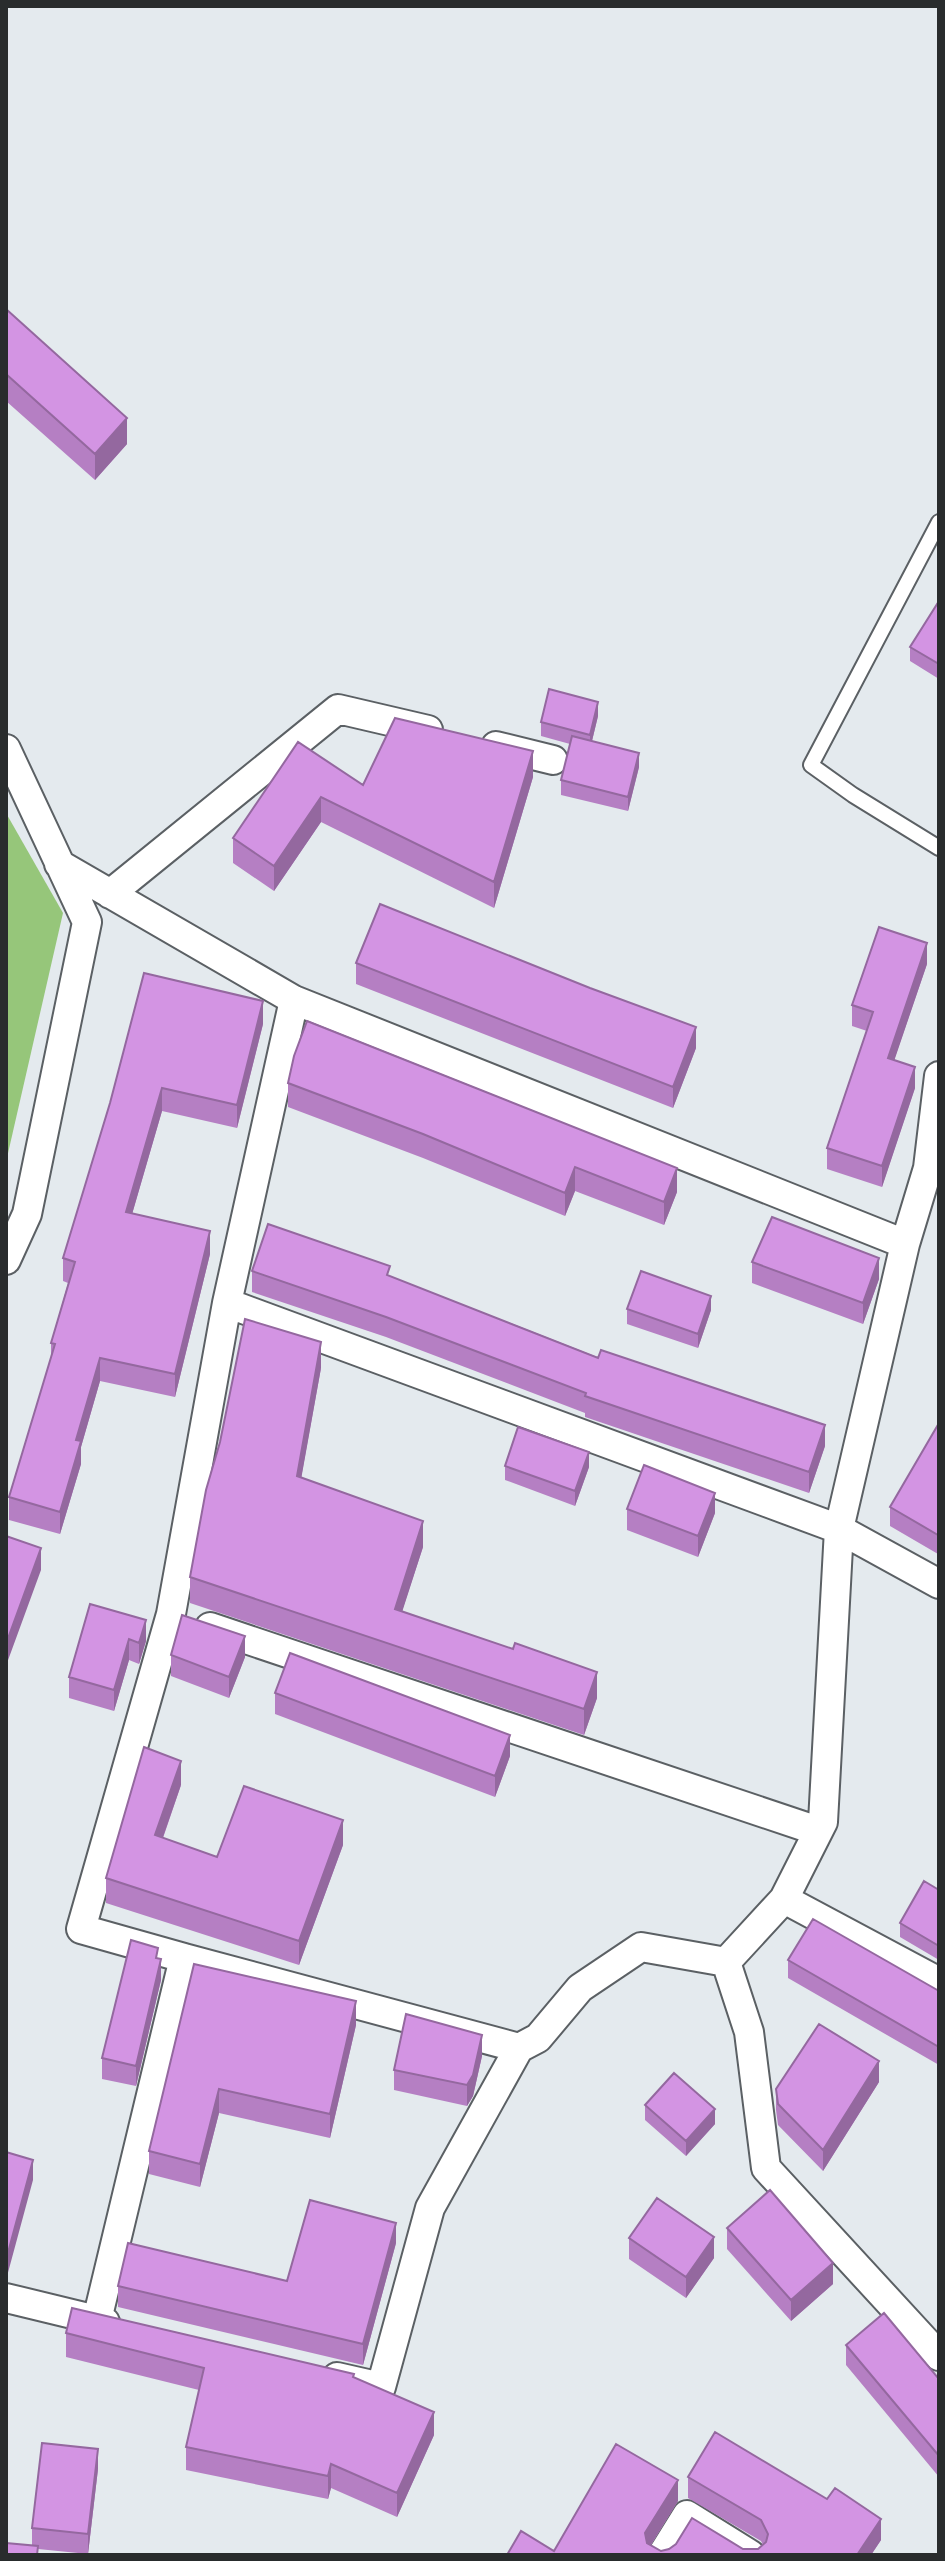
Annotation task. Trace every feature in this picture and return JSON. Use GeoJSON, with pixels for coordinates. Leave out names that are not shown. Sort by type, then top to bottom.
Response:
{"type":"FeatureCollection","features":[{"type":"Feature","properties":{"kind":"street"},"geometry":{"type":"LineString","coordinates":[[110,894],[338,709],[553,760]]}},
{"type":"Feature","properties":{"kind":"street"},"geometry":{"type":"LineString","coordinates":[[6,749],[87,922],[27,1214],[6,1260]]}},
{"type":"Feature","properties":{"kind":"street"},"geometry":{"type":"LineString","coordinates":[[59,864],[294,1000],[905,1244]]}},
{"type":"Feature","properties":{"kind":"street"},"geometry":{"type":"LineString","coordinates":[[294,1000],[227,1303],[171,1614],[81,1929],[519,2048]]}},
{"type":"Feature","properties":{"kind":"street"},"geometry":{"type":"LineString","coordinates":[[726,1962],[784,1899],[823,1822],[839,1529],[905,1244],[934,1171],[939,1076]]}},
{"type":"Feature","properties":{"kind":"street"},"geometry":{"type":"LineString","coordinates":[[227,1303],[839,1529],[939,1584]]}},
{"type":"Feature","properties":{"kind":"street"},"geometry":{"type":"LineString","coordinates":[[171,1614],[818,1831]]}},
{"type":"Feature","properties":{"kind":"street"},"geometry":{"type":"LineString","coordinates":[[784,1899],[939,1982]]}},
{"type":"Feature","properties":{"kind":"street"},"geometry":{"type":"LineString","coordinates":[[306,2369],[381,2387],[430,2208],[519,2048],[538,2038],[580,1988],[641,1947],[726,1962]]}},
{"type":"Feature","properties":{"kind":"street"},"geometry":{"type":"LineString","coordinates":[[97,2320],[184,1958]]}},
{"type":"Feature","properties":{"kind":"street"},"geometry":{"type":"LineString","coordinates":[[726,1962],[749,2032],[766,2168],[939,2356]]}},
{"type":"Feature","properties":{"kind":"street"},"geometry":{"type":"LineString","coordinates":[[6,2298],[126,2327]]}},
{"type":"Feature","properties":{"kind":"street"},"geometry":{"type":"LineString","coordinates":[[662,2555],[687,2515],[751,2555]]}},
{"type":"Feature","properties":{"kind":"lane"},"geometry":{"type":"LineString","coordinates":[[939,522],[811,765],[939,848]]}},
{"type":"Feature","properties":{"kind":"green space"},"geometry":{"type":"Polygon","coordinates":[[[6,813],[63,913],[6,1162],[6,813]]]}},
{"type":"Feature","properties":{"kind":"building"},"geometry":{"type":"Polygon","coordinates":[[[6,309],[127,418],[95,454],[6,374],[6,309]]]}},
{"type":"Feature","properties":{"kind":"building"},"geometry":{"type":"Polygon","coordinates":[[[939,601],[939,664],[910,647],[939,601]]]}},
{"type":"Feature","properties":{"kind":"building"},"geometry":{"type":"Polygon","coordinates":[[[549,689],[598,702],[590,735],[541,722],[549,689]]]}},
{"type":"Feature","properties":{"kind":"building"},"geometry":{"type":"Polygon","coordinates":[[[395,718],[533,751],[494,882],[321,797],[274,866],[233,838],[298,742],[363,785],[395,718]]]}},
{"type":"Feature","properties":{"kind":"building"},"geometry":{"type":"Polygon","coordinates":[[[572,736],[639,753],[628,797],[561,780],[572,736]]]}},
{"type":"Feature","properties":{"kind":"building"},"geometry":{"type":"Polygon","coordinates":[[[380,904],[696,1027],[673,1087],[356,963],[380,904]]]}},
{"type":"Feature","properties":{"kind":"building"},"geometry":{"type":"Polygon","coordinates":[[[879,927],[927,943],[888,1058],[915,1067],[882,1166],[827,1148],[873,1012],[852,1005],[879,927]]]}},
{"type":"Feature","properties":{"kind":"building"},"geometry":{"type":"Polygon","coordinates":[[[144,973],[263,1001],[237,1105],[162,1088],[126,1212],[210,1231],[175,1374],[100,1358],[76,1440],[81,1441],[60,1512],[9,1497],[55,1344],[51,1343],[75,1262],[63,1258],[110,1103],[144,973]]]}},
{"type":"Feature","properties":{"kind":"building"},"geometry":{"type":"Polygon","coordinates":[[[307,1021],[677,1168],[664,1202],[575,1167],[565,1193],[423,1134],[288,1083],[307,1021]]]}},
{"type":"Feature","properties":{"kind":"building"},"geometry":{"type":"Polygon","coordinates":[[[772,1217],[879,1258],[863,1303],[752,1262],[772,1217]]]}},
{"type":"Feature","properties":{"kind":"building"},"geometry":{"type":"Polygon","coordinates":[[[268,1224],[390,1266],[387,1275],[598,1358],[601,1350],[825,1425],[809,1472],[585,1396],[586,1393],[386,1317],[252,1271],[268,1224]]]}},
{"type":"Feature","properties":{"kind":"building"},"geometry":{"type":"Polygon","coordinates":[[[641,1271],[711,1296],[698,1334],[627,1309],[641,1271]]]}},
{"type":"Feature","properties":{"kind":"building"},"geometry":{"type":"Polygon","coordinates":[[[245,1319],[321,1342],[297,1476],[423,1521],[395,1609],[513,1649],[515,1643],[597,1672],[584,1709],[190,1577],[206,1490],[220,1442],[245,1319]]]}},
{"type":"Feature","properties":{"kind":"building"},"geometry":{"type":"Polygon","coordinates":[[[939,1423],[939,1534],[938,1535],[890,1507],[939,1423]]]}},
{"type":"Feature","properties":{"kind":"building"},"geometry":{"type":"Polygon","coordinates":[[[518,1427],[589,1452],[575,1491],[505,1466],[518,1427]]]}},
{"type":"Feature","properties":{"kind":"building"},"geometry":{"type":"Polygon","coordinates":[[[644,1465],[715,1493],[698,1536],[627,1509],[644,1465]]]}},
{"type":"Feature","properties":{"kind":"building"},"geometry":{"type":"Polygon","coordinates":[[[6,1536],[41,1548],[7,1641],[6,1641],[6,1536]]]}},
{"type":"Feature","properties":{"kind":"building"},"geometry":{"type":"Polygon","coordinates":[[[90,1604],[146,1620],[139,1643],[129,1639],[114,1690],[69,1677],[90,1604]]]}},
{"type":"Feature","properties":{"kind":"building"},"geometry":{"type":"Polygon","coordinates":[[[182,1615],[245,1636],[229,1677],[171,1655],[182,1615]]]}},
{"type":"Feature","properties":{"kind":"building"},"geometry":{"type":"Polygon","coordinates":[[[290,1653],[510,1735],[495,1776],[275,1693],[290,1653]]]}},
{"type":"Feature","properties":{"kind":"building"},"geometry":{"type":"Polygon","coordinates":[[[144,1747],[181,1761],[155,1835],[217,1857],[244,1786],[343,1820],[299,1941],[106,1878],[144,1747]]]}},
{"type":"Feature","properties":{"kind":"building"},"geometry":{"type":"Polygon","coordinates":[[[924,1881],[939,1890],[939,1946],[900,1923],[924,1881]]]}},
{"type":"Feature","properties":{"kind":"building"},"geometry":{"type":"Polygon","coordinates":[[[813,1919],[939,1991],[939,2047],[788,1960],[813,1919]]]}},
{"type":"Feature","properties":{"kind":"building"},"geometry":{"type":"Polygon","coordinates":[[[131,1940],[158,1948],[156,1958],[161,1959],[136,2066],[102,2058],[131,1940]]]}},
{"type":"Feature","properties":{"kind":"building"},"geometry":{"type":"Polygon","coordinates":[[[194,1964],[356,2001],[330,2114],[219,2089],[200,2164],[149,2151],[194,1964]]]}},
{"type":"Feature","properties":{"kind":"building"},"geometry":{"type":"Polygon","coordinates":[[[406,2014],[482,2035],[473,2075],[467,2085],[394,2070],[406,2014]]]}},
{"type":"Feature","properties":{"kind":"building"},"geometry":{"type":"Polygon","coordinates":[[[819,2024],[879,2061],[823,2150],[778,2104],[776,2089],[819,2024]]]}},
{"type":"Feature","properties":{"kind":"building"},"geometry":{"type":"Polygon","coordinates":[[[674,2073],[715,2109],[686,2141],[645,2105],[674,2073]]]}},
{"type":"Feature","properties":{"kind":"building"},"geometry":{"type":"Polygon","coordinates":[[[6,2152],[33,2160],[6,2260],[6,2152]]]}},
{"type":"Feature","properties":{"kind":"building"},"geometry":{"type":"Polygon","coordinates":[[[770,2190],[833,2263],[791,2300],[727,2228],[770,2190]]]}},
{"type":"Feature","properties":{"kind":"building"},"geometry":{"type":"Polygon","coordinates":[[[657,2198],[714,2237],[686,2277],[629,2238],[657,2198]]]}},
{"type":"Feature","properties":{"kind":"building"},"geometry":{"type":"Polygon","coordinates":[[[310,2200],[396,2223],[363,2344],[118,2286],[128,2243],[287,2281],[310,2200]]]}},
{"type":"Feature","properties":{"kind":"building"},"geometry":{"type":"Polygon","coordinates":[[[72,2308],[354,2374],[353,2377],[434,2412],[397,2493],[331,2464],[328,2476],[186,2447],[204,2368],[66,2333],[72,2308]]]}},
{"type":"Feature","properties":{"kind":"building"},"geometry":{"type":"Polygon","coordinates":[[[884,2313],[939,2379],[939,2456],[846,2345],[884,2313]]]}},
{"type":"Feature","properties":{"kind":"building"},"geometry":{"type":"Polygon","coordinates":[[[715,2432],[827,2499],[835,2488],[881,2519],[857,2555],[507,2555],[521,2531],[554,2551],[616,2444],[678,2480],[645,2533],[647,2543],[661,2551],[669,2549],[676,2544],[692,2518],[743,2549],[758,2549],[766,2542],[768,2534],[761,2520],[688,2477],[715,2432]]]}},
{"type":"Feature","properties":{"kind":"building"},"geometry":{"type":"Polygon","coordinates":[[[42,2443],[98,2449],[88,2534],[32,2528],[42,2443]]]}},
{"type":"Feature","properties":{"kind":"building"},"geometry":{"type":"Polygon","coordinates":[[[6,2543],[38,2546],[37,2555],[6,2555],[6,2543]]]}}]}
